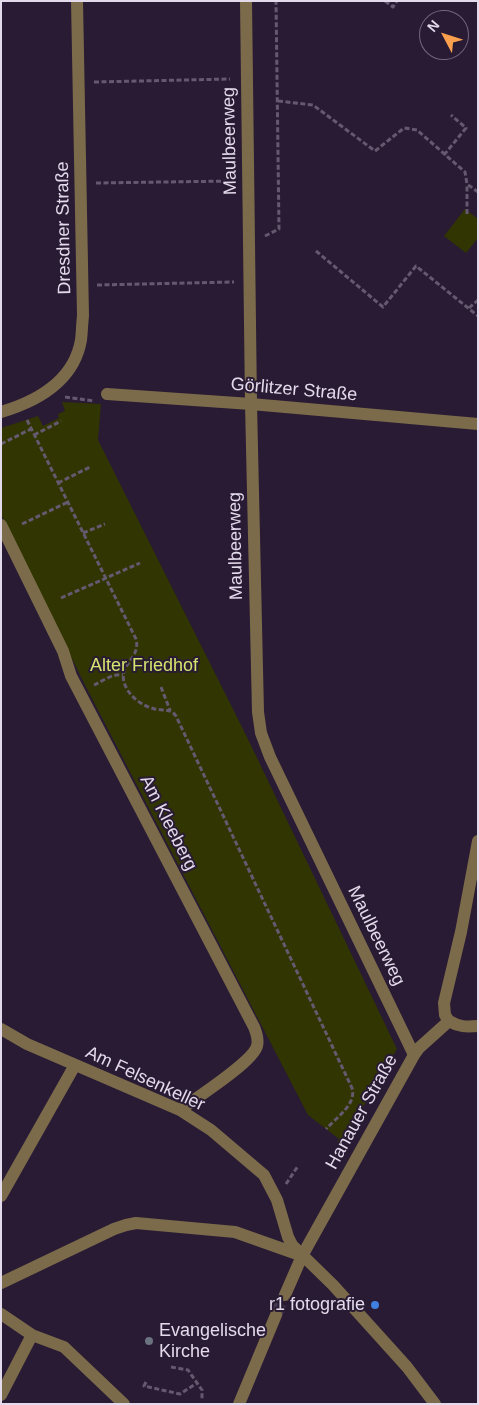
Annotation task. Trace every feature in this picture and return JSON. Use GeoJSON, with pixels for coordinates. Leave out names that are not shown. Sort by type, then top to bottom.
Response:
{"type":"FeatureCollection","features":[{"type":"Feature","properties":{"kind":"street","name":"Dresdner Straße"},"geometry":{"type":"LineString","coordinates":[[1,412],[20,406],[44,394],[54,386],[68,371],[76,358],[81,341],[83,316],[77,1]]}},
{"type":"Feature","properties":{"kind":"street","name":"Maulbeerweg"},"geometry":{"type":"LineString","coordinates":[[246,1],[257,692],[262,733],[270,757],[414,1055]]}},
{"type":"Feature","properties":{"kind":"street","name":"Görlitzer Straße"},"geometry":{"type":"LineString","coordinates":[[107,394],[251,404],[478,424]]}},
{"type":"Feature","properties":{"kind":"street","name":"Am Kleeberg"},"geometry":{"type":"LineString","coordinates":[[1,526],[63,651],[71,676],[257,1036],[258,1045],[244,1063],[180,1110]]}},
{"type":"Feature","properties":{"kind":"street"},"geometry":{"type":"LineString","coordinates":[[478,841],[461,932],[444,1003],[445,1015],[448,1021],[466,1027],[478,1026]]}},
{"type":"Feature","properties":{"kind":"street","name":"Hanauer Straße"},"geometry":{"type":"LineString","coordinates":[[285,1295],[302,1256],[414,1055],[448,1021]]}},
{"type":"Feature","properties":{"kind":"street","name":"Am Felsenkeller"},"geometry":{"type":"LineString","coordinates":[[1,1029],[27,1044],[180,1110],[211,1130],[264,1175],[277,1200],[288,1238],[302,1256]]}},
{"type":"Feature","properties":{"kind":"street"},"geometry":{"type":"LineString","coordinates":[[1,1196],[75,1065]]}},
{"type":"Feature","properties":{"kind":"street"},"geometry":{"type":"LineString","coordinates":[[1,1283],[126,1225],[136,1224],[235,1232],[302,1256],[334,1285],[407,1367],[436,1404]]}},
{"type":"Feature","properties":{"kind":"street"},"geometry":{"type":"LineString","coordinates":[[1,1314],[32,1335],[64,1347],[124,1404]]}},
{"type":"Feature","properties":{"kind":"street"},"geometry":{"type":"LineString","coordinates":[[239,1404],[276,1315]]}},
{"type":"Feature","properties":{"kind":"street"},"geometry":{"type":"LineString","coordinates":[[1,1395],[32,1335]]}},
{"type":"Feature","properties":{"kind":"path"},"geometry":{"type":"LineString","coordinates":[[249,244],[280,229],[276,1]]}},
{"type":"Feature","properties":{"kind":"path"},"geometry":{"type":"LineString","coordinates":[[385,1],[392,7],[397,1]]}},
{"type":"Feature","properties":{"kind":"path"},"geometry":{"type":"LineString","coordinates":[[79,82],[246,79]]}},
{"type":"Feature","properties":{"kind":"path"},"geometry":{"type":"LineString","coordinates":[[278,101],[313,105],[375,151],[404,128],[417,130],[465,172],[468,184],[467,214]]}},
{"type":"Feature","properties":{"kind":"path"},"geometry":{"type":"LineString","coordinates":[[444,155],[466,128],[451,115]]}},
{"type":"Feature","properties":{"kind":"path"},"geometry":{"type":"LineString","coordinates":[[80,184],[234,181]]}},
{"type":"Feature","properties":{"kind":"path"},"geometry":{"type":"LineString","coordinates":[[468,184],[478,192]]}},
{"type":"Feature","properties":{"kind":"path"},"geometry":{"type":"LineString","coordinates":[[316,252],[383,307],[416,266],[478,316]]}},
{"type":"Feature","properties":{"kind":"path"},"geometry":{"type":"LineString","coordinates":[[82,285],[232,282]]}},
{"type":"Feature","properties":{"kind":"path"},"geometry":{"type":"LineString","coordinates":[[469,308],[478,300]]}},
{"type":"Feature","properties":{"kind":"path"},"geometry":{"type":"LineString","coordinates":[[54,386],[66,398],[102,401],[107,394]]}},
{"type":"Feature","properties":{"kind":"path"},"geometry":{"type":"LineString","coordinates":[[20,406],[138,645],[135,655],[125,668],[123,676],[127,688],[136,700],[149,707],[159,710],[170,710]]}},
{"type":"Feature","properties":{"kind":"path"},"geometry":{"type":"LineString","coordinates":[[34,435],[61,421]]}},
{"type":"Feature","properties":{"kind":"path"},"geometry":{"type":"LineString","coordinates":[[1,444],[31,429]]}},
{"type":"Feature","properties":{"kind":"path"},"geometry":{"type":"LineString","coordinates":[[58,483],[90,468]]}},
{"type":"Feature","properties":{"kind":"path"},"geometry":{"type":"LineString","coordinates":[[22,524],[68,502]]}},
{"type":"Feature","properties":{"kind":"path"},"geometry":{"type":"LineString","coordinates":[[83,533],[105,524]]}},
{"type":"Feature","properties":{"kind":"path"},"geometry":{"type":"LineString","coordinates":[[61,598],[140,563]]}},
{"type":"Feature","properties":{"kind":"path"},"geometry":{"type":"LineString","coordinates":[[90,687],[118,674],[123,676]]}},
{"type":"Feature","properties":{"kind":"path"},"geometry":{"type":"LineString","coordinates":[[161,687],[170,710],[176,716],[352,1088],[354,1094],[351,1102],[326,1129]]}},
{"type":"Feature","properties":{"kind":"path"},"geometry":{"type":"LineString","coordinates":[[171,1367],[188,1370],[202,1390],[202,1399]]}},
{"type":"Feature","properties":{"kind":"path"},"geometry":{"type":"LineString","coordinates":[[146,1382],[144,1386],[180,1394],[197,1383]]}},
{"type":"Feature","properties":{"kind":"green space"},"geometry":{"type":"Polygon","coordinates":[[[465,209],[478,219],[478,238],[466,253],[444,236],[465,209]]]}},
{"type":"Feature","properties":{"kind":"green space","name":"Alter Friedhof"},"geometry":{"type":"Polygon","coordinates":[[[62,402],[101,404],[98,440],[247,737],[397,1049],[341,1145],[337,1142],[339,1139],[308,1115],[85,685],[1,514],[1,428],[38,416],[43,426],[59,418],[58,414],[65,411],[62,402]]]}},
{"type":"Feature","properties":{"kind":"tunnel"},"geometry":{"type":"LineString","coordinates":[[276,1315],[285,1295]]}},
{"type":"Feature","properties":{"kind":"place","name":"r1 fotografie"},"geometry":{"type":"Point","coordinates":[375,1305]}},
{"type":"Feature","properties":{"kind":"place","name":"Evangelische Kirche"},"geometry":{"type":"Point","coordinates":[149,1341]}}]}
